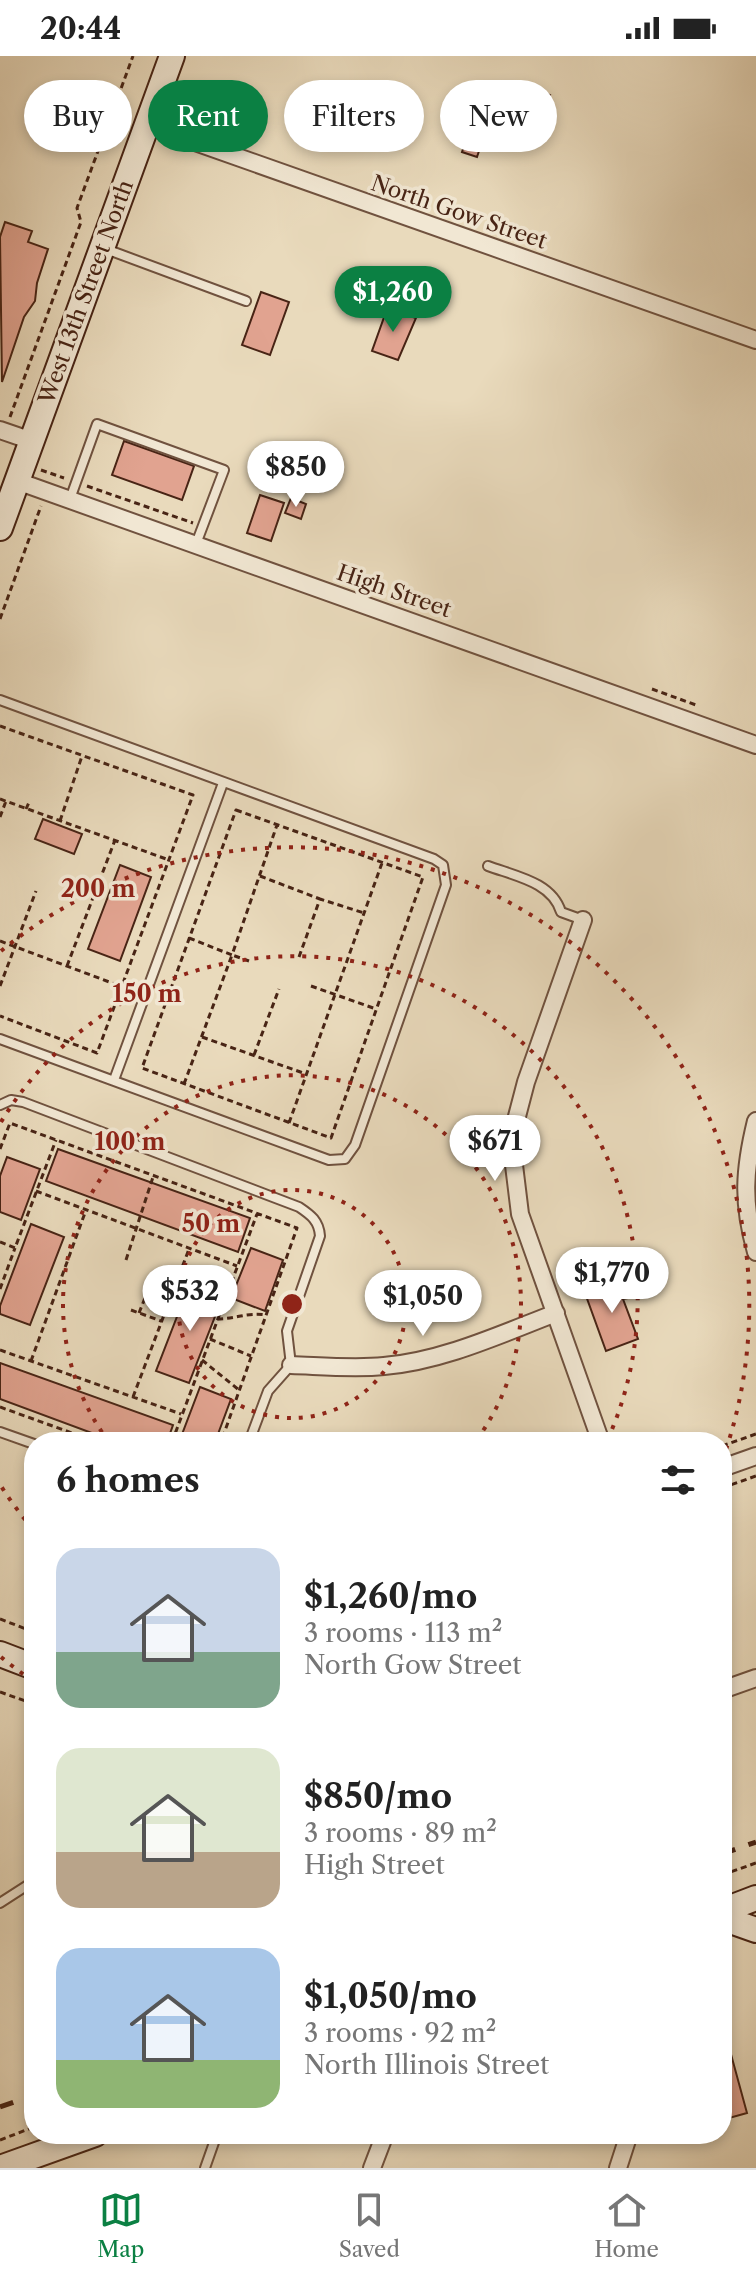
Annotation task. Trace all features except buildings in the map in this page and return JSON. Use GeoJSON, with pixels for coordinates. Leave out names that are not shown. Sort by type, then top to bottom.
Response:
{"type":"FeatureCollection","features":[{"type":"Feature","properties":{"kind":"street","name":"West 13th Street North"},"geometry":{"type":"LineString","coordinates":[[0,528],[172,56]]}},
{"type":"Feature","properties":{"kind":"street","name":"North Gow Street"},"geometry":{"type":"LineString","coordinates":[[147,125],[756,340]]}},
{"type":"Feature","properties":{"kind":"street","name":"High Street"},"geometry":{"type":"LineString","coordinates":[[2,430],[47,491],[756,745]]}},
{"type":"Feature","properties":{"kind":"street"},"geometry":{"type":"LineString","coordinates":[[583,920],[526,1082],[514,1135],[515,1184],[520,1214],[598,1432]]}},
{"type":"Feature","properties":{"kind":"street"},"geometry":{"type":"LineString","coordinates":[[756,1121],[746,1163],[744,1192],[748,1227],[756,1252]]}},
{"type":"Feature","properties":{"kind":"street"},"geometry":{"type":"LineString","coordinates":[[291,1365],[322,1368],[383,1366],[423,1359],[474,1344],[556,1313]]}},
{"type":"Feature","properties":{"kind":"street"},"geometry":{"type":"LineString","coordinates":[[732,1464],[756,1456]]}},
{"type":"Feature","properties":{"kind":"street"},"geometry":{"type":"LineString","coordinates":[[0,1654],[24,1663]]}},
{"type":"Feature","properties":{"kind":"street"},"geometry":{"type":"LineString","coordinates":[[732,1686],[756,1678]]}},
{"type":"Feature","properties":{"kind":"street"},"geometry":{"type":"LineString","coordinates":[[732,1907],[756,1898]]}},
{"type":"Feature","properties":{"kind":"street"},"geometry":{"type":"LineString","coordinates":[[732,1922],[756,1930]]}},
{"type":"Feature","properties":{"kind":"street"},"geometry":{"type":"LineString","coordinates":[[0,2168],[45,2156],[72,2144]]}},
{"type":"Feature","properties":{"kind":"street"},"geometry":{"type":"LineString","coordinates":[[372,2168],[381,2144]]}},
{"type":"Feature","properties":{"kind":"street"},"geometry":{"type":"LineString","coordinates":[[618,2168],[626,2144]]}},
{"type":"Feature","properties":{"kind":"lane"},"geometry":{"type":"LineString","coordinates":[[102,248],[246,301]]}},
{"type":"Feature","properties":{"kind":"lane"},"geometry":{"type":"LineString","coordinates":[[70,499],[97,424],[224,470],[196,544]]}},
{"type":"Feature","properties":{"kind":"lane"},"geometry":{"type":"LineString","coordinates":[[0,700],[415,851],[443,865],[446,885],[355,1145],[345,1159],[329,1160],[0,1039]]}},
{"type":"Feature","properties":{"kind":"lane"},"geometry":{"type":"LineString","coordinates":[[114,1080],[223,783]]}},
{"type":"Feature","properties":{"kind":"lane"},"geometry":{"type":"LineString","coordinates":[[488,866],[539,884],[557,901],[561,912],[583,920]]}},
{"type":"Feature","properties":{"kind":"lane"},"geometry":{"type":"LineString","coordinates":[[0,1105],[11,1100],[23,1102],[299,1207],[315,1219],[320,1236],[287,1331],[291,1365],[268,1391],[253,1432]]}},
{"type":"Feature","properties":{"kind":"lane"},"geometry":{"type":"LineString","coordinates":[[0,1432],[24,1440]]}},
{"type":"Feature","properties":{"kind":"lane"},"geometry":{"type":"LineString","coordinates":[[0,1903],[24,1887]]}},
{"type":"Feature","properties":{"kind":"lane"},"geometry":{"type":"LineString","coordinates":[[205,2168],[213,2144]]}},
{"type":"Feature","properties":{"kind":"path"},"geometry":{"type":"LineString","coordinates":[[2,430],[81,222],[77,208],[133,56]]}},
{"type":"Feature","properties":{"kind":"path"},"geometry":{"type":"LineString","coordinates":[[24,462],[203,527]]}},
{"type":"Feature","properties":{"kind":"path"},"geometry":{"type":"LineString","coordinates":[[0,619],[53,474]]}},
{"type":"Feature","properties":{"kind":"path"},"geometry":{"type":"LineString","coordinates":[[0,726],[193,795],[97,1053],[0,1016]]}},
{"type":"Feature","properties":{"kind":"path"},"geometry":{"type":"LineString","coordinates":[[60,821],[82,756]]}},
{"type":"Feature","properties":{"kind":"path"},"geometry":{"type":"LineString","coordinates":[[0,799],[169,860]]}},
{"type":"Feature","properties":{"kind":"path"},"geometry":{"type":"LineString","coordinates":[[26,809],[30,800]]}},
{"type":"Feature","properties":{"kind":"path"},"geometry":{"type":"LineString","coordinates":[[0,817],[6,801]]}},
{"type":"Feature","properties":{"kind":"path"},"geometry":{"type":"LineString","coordinates":[[236,810],[277,825],[423,877],[331,1138],[142,1068],[236,810]]}},
{"type":"Feature","properties":{"kind":"path"},"geometry":{"type":"LineString","coordinates":[[184,1084],[277,825]]}},
{"type":"Feature","properties":{"kind":"path"},"geometry":{"type":"LineString","coordinates":[[67,966],[115,840]]}},
{"type":"Feature","properties":{"kind":"path"},"geometry":{"type":"LineString","coordinates":[[289,1123],[382,863]]}},
{"type":"Feature","properties":{"kind":"path"},"geometry":{"type":"LineString","coordinates":[[260,875],[364,913]]}},
{"type":"Feature","properties":{"kind":"path"},"geometry":{"type":"LineString","coordinates":[[0,986],[36,891]]}},
{"type":"Feature","properties":{"kind":"path"},"geometry":{"type":"LineString","coordinates":[[299,957],[320,899]]}},
{"type":"Feature","properties":{"kind":"path"},"geometry":{"type":"LineString","coordinates":[[189,938],[249,961]]}},
{"type":"Feature","properties":{"kind":"path"},"geometry":{"type":"LineString","coordinates":[[0,941],[122,987]]}},
{"type":"Feature","properties":{"kind":"path"},"geometry":{"type":"LineString","coordinates":[[311,986],[376,1009]]}},
{"type":"Feature","properties":{"kind":"path"},"geometry":{"type":"LineString","coordinates":[[254,1055],[279,989]]}},
{"type":"Feature","properties":{"kind":"path"},"geometry":{"type":"LineString","coordinates":[[202,1037],[306,1074]]}},
{"type":"Feature","properties":{"kind":"path"},"geometry":{"type":"LineString","coordinates":[[0,1149],[10,1123],[297,1228],[224,1432]]}},
{"type":"Feature","properties":{"kind":"path"},"geometry":{"type":"LineString","coordinates":[[0,1286],[56,1140]]}},
{"type":"Feature","properties":{"kind":"path"},"geometry":{"type":"LineString","coordinates":[[126,1260],[134,1228],[154,1176]]}},
{"type":"Feature","properties":{"kind":"path"},"geometry":{"type":"LineString","coordinates":[[36,1191],[237,1266]]}},
{"type":"Feature","properties":{"kind":"path"},"geometry":{"type":"LineString","coordinates":[[31,1361],[86,1210]]}},
{"type":"Feature","properties":{"kind":"path"},"geometry":{"type":"LineString","coordinates":[[176,1432],[257,1214]]}},
{"type":"Feature","properties":{"kind":"path"},"geometry":{"type":"LineString","coordinates":[[0,1242],[15,1248]]}},
{"type":"Feature","properties":{"kind":"path"},"geometry":{"type":"LineString","coordinates":[[133,1397],[189,1249]]}},
{"type":"Feature","properties":{"kind":"path"},"geometry":{"type":"LineString","coordinates":[[139,1313],[149,1288],[145,1286]]}},
{"type":"Feature","properties":{"kind":"path"},"geometry":{"type":"LineString","coordinates":[[131,1310],[162,1321]]}},
{"type":"Feature","properties":{"kind":"path"},"geometry":{"type":"LineString","coordinates":[[217,1319],[232,1319],[253,1313],[266,1315]]}},
{"type":"Feature","properties":{"kind":"path"},"geometry":{"type":"LineString","coordinates":[[210,1339],[251,1356]]}},
{"type":"Feature","properties":{"kind":"path"},"geometry":{"type":"LineString","coordinates":[[0,1350],[182,1414]]}},
{"type":"Feature","properties":{"kind":"path"},"geometry":{"type":"LineString","coordinates":[[202,1360],[239,1390]]}},
{"type":"Feature","properties":{"kind":"path"},"geometry":{"type":"LineString","coordinates":[[0,1407],[69,1432]]}},
{"type":"Feature","properties":{"kind":"path"},"geometry":{"type":"LineString","coordinates":[[732,1442],[756,1434]]}},
{"type":"Feature","properties":{"kind":"path"},"geometry":{"type":"LineString","coordinates":[[732,1484],[756,1476]]}},
{"type":"Feature","properties":{"kind":"path"},"geometry":{"type":"LineString","coordinates":[[0,1619],[24,1628]]}},
{"type":"Feature","properties":{"kind":"path"},"geometry":{"type":"LineString","coordinates":[[0,1692],[24,1700]]}},
{"type":"Feature","properties":{"kind":"path"},"geometry":{"type":"LineString","coordinates":[[732,1871],[756,1863]]}},
{"type":"Feature","properties":{"kind":"path"},"geometry":{"type":"LineString","coordinates":[[0,2140],[24,2131]]}},
{"type":"Feature","properties":{"kind":"railway"},"geometry":{"type":"LineString","coordinates":[[732,1850],[756,1842]]}},
{"type":"Feature","properties":{"kind":"railway"},"geometry":{"type":"LineString","coordinates":[[0,2107],[24,2099]]}}]}
